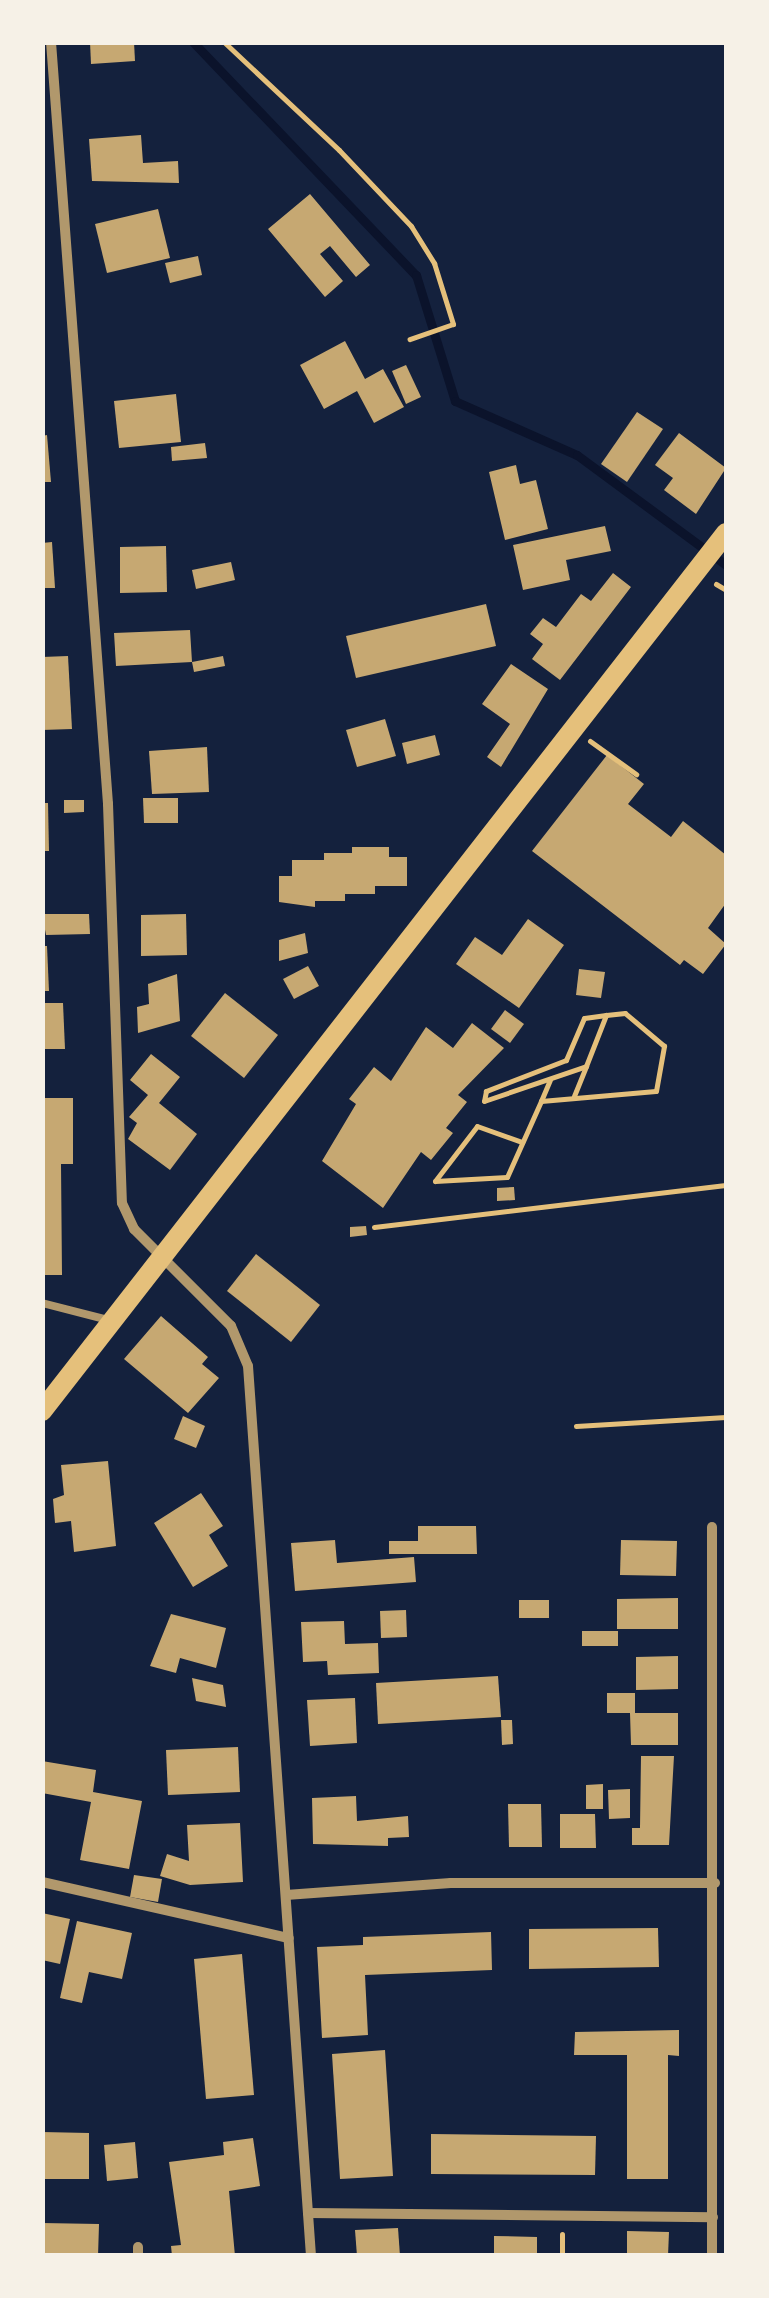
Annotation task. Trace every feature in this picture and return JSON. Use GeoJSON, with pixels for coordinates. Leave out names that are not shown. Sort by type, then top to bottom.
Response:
{"type":"FeatureCollection","features":[{"type":"Feature","properties":{"kind":"main road"},"geometry":{"type":"LineString","coordinates":[[42,1411],[716,546]]}},
{"type":"Feature","properties":{"kind":"street"},"geometry":{"type":"LineString","coordinates":[[51,42],[108,804],[122,1203],[134,1229],[231,1326],[248,1366],[311,2256]]}},
{"type":"Feature","properties":{"kind":"street"},"geometry":{"type":"LineString","coordinates":[[712,1527],[721,1706],[715,1884],[720,2044],[712,2256]]}},
{"type":"Feature","properties":{"kind":"street"},"geometry":{"type":"LineString","coordinates":[[42,1882],[288,1938]]}},
{"type":"Feature","properties":{"kind":"street"},"geometry":{"type":"LineString","coordinates":[[286,1895],[450,1884],[715,1884]]}},
{"type":"Feature","properties":{"kind":"street"},"geometry":{"type":"LineString","coordinates":[[308,2213],[713,2218]]}},
{"type":"Feature","properties":{"kind":"lane"},"geometry":{"type":"LineString","coordinates":[[42,1303],[112,1321]]}},
{"type":"Feature","properties":{"kind":"path"},"geometry":{"type":"LineString","coordinates":[[224,42],[411,226],[434,263],[453,324],[410,339]]}},
{"type":"Feature","properties":{"kind":"path"},"geometry":{"type":"LineString","coordinates":[[573,728],[636,774]]}},
{"type":"Feature","properties":{"kind":"path"},"geometry":{"type":"LineString","coordinates":[[541,1101],[656,1090],[664,1046],[624,1012],[584,1018],[566,1060],[486,1090],[484,1101],[586,1066]]}},
{"type":"Feature","properties":{"kind":"path"},"geometry":{"type":"LineString","coordinates":[[573,1098],[606,1015]]}},
{"type":"Feature","properties":{"kind":"path"},"geometry":{"type":"LineString","coordinates":[[523,1143],[477,1126],[435,1181],[507,1177],[523,1143],[550,1080]]}},
{"type":"Feature","properties":{"kind":"path"},"geometry":{"type":"LineString","coordinates":[[374,1227],[726,1185]]}},
{"type":"Feature","properties":{"kind":"path"},"geometry":{"type":"LineString","coordinates":[[576,1426],[726,1417]]}},
{"type":"Feature","properties":{"kind":"building"},"geometry":{"type":"Polygon","coordinates":[[[90,42],[134,42],[135,61],[91,64],[90,42]]]}},
{"type":"Feature","properties":{"kind":"building"},"geometry":{"type":"Polygon","coordinates":[[[141,135],[143,163],[178,161],[179,183],[92,181],[89,139],[141,135]]]}},
{"type":"Feature","properties":{"kind":"building"},"geometry":{"type":"Polygon","coordinates":[[[310,194],[370,265],[356,277],[330,246],[320,254],[343,281],[325,297],[268,229],[310,194]]]}},
{"type":"Feature","properties":{"kind":"building"},"geometry":{"type":"Polygon","coordinates":[[[158,209],[170,258],[107,273],[95,224],[158,209]]]}},
{"type":"Feature","properties":{"kind":"building"},"geometry":{"type":"Polygon","coordinates":[[[198,256],[202,275],[170,283],[165,263],[198,256]]]}},
{"type":"Feature","properties":{"kind":"building"},"geometry":{"type":"Polygon","coordinates":[[[345,341],[365,379],[383,369],[404,407],[374,423],[357,391],[324,409],[300,365],[345,341]]]}},
{"type":"Feature","properties":{"kind":"building"},"geometry":{"type":"Polygon","coordinates":[[[406,365],[421,397],[406,404],[392,371],[406,365]]]}},
{"type":"Feature","properties":{"kind":"building"},"geometry":{"type":"Polygon","coordinates":[[[176,394],[181,442],[119,448],[114,401],[176,394]]]}},
{"type":"Feature","properties":{"kind":"building"},"geometry":{"type":"Polygon","coordinates":[[[637,412],[663,429],[627,482],[601,464],[637,412]]]}},
{"type":"Feature","properties":{"kind":"building"},"geometry":{"type":"Polygon","coordinates":[[[679,433],[726,468],[696,514],[664,490],[673,478],[655,465],[679,433]]]}},
{"type":"Feature","properties":{"kind":"building"},"geometry":{"type":"Polygon","coordinates":[[[47,435],[51,482],[42,482],[42,436],[47,435]]]}},
{"type":"Feature","properties":{"kind":"building"},"geometry":{"type":"Polygon","coordinates":[[[205,443],[207,458],[172,461],[171,447],[205,443]]]}},
{"type":"Feature","properties":{"kind":"building"},"geometry":{"type":"Polygon","coordinates":[[[516,465],[520,484],[536,480],[548,529],[505,540],[489,472],[516,465]]]}},
{"type":"Feature","properties":{"kind":"building"},"geometry":{"type":"Polygon","coordinates":[[[605,526],[611,551],[566,560],[570,580],[523,590],[513,545],[605,526]]]}},
{"type":"Feature","properties":{"kind":"building"},"geometry":{"type":"Polygon","coordinates":[[[52,542],[55,588],[42,588],[42,543],[52,542]]]}},
{"type":"Feature","properties":{"kind":"building"},"geometry":{"type":"Polygon","coordinates":[[[166,546],[167,592],[120,593],[120,547],[166,546]]]}},
{"type":"Feature","properties":{"kind":"building"},"geometry":{"type":"Polygon","coordinates":[[[231,562],[235,580],[196,589],[192,570],[231,562]]]}},
{"type":"Feature","properties":{"kind":"building"},"geometry":{"type":"Polygon","coordinates":[[[613,573],[631,587],[560,680],[532,659],[543,644],[530,634],[543,618],[556,627],[581,594],[591,601],[613,573]]]}},
{"type":"Feature","properties":{"kind":"building"},"geometry":{"type":"Polygon","coordinates":[[[486,604],[496,646],[356,678],[346,636],[486,604]]]}},
{"type":"Feature","properties":{"kind":"building"},"geometry":{"type":"Polygon","coordinates":[[[190,630],[192,662],[116,666],[114,633],[190,630]]]}},
{"type":"Feature","properties":{"kind":"building"},"geometry":{"type":"Polygon","coordinates":[[[68,656],[72,729],[42,730],[42,657],[68,656]]]}},
{"type":"Feature","properties":{"kind":"building"},"geometry":{"type":"Polygon","coordinates":[[[223,656],[225,666],[194,672],[192,662],[223,656]]]}},
{"type":"Feature","properties":{"kind":"building"},"geometry":{"type":"Polygon","coordinates":[[[511,664],[548,689],[501,767],[487,757],[510,724],[482,704],[511,664]]]}},
{"type":"Feature","properties":{"kind":"building"},"geometry":{"type":"Polygon","coordinates":[[[385,719],[396,756],[357,767],[346,730],[385,719]]]}},
{"type":"Feature","properties":{"kind":"building"},"geometry":{"type":"Polygon","coordinates":[[[435,735],[440,755],[407,764],[402,743],[435,735]]]}},
{"type":"Feature","properties":{"kind":"building"},"geometry":{"type":"Polygon","coordinates":[[[207,747],[209,792],[152,794],[149,751],[207,747]]]}},
{"type":"Feature","properties":{"kind":"building"},"geometry":{"type":"Polygon","coordinates":[[[607,755],[644,784],[628,804],[671,837],[683,821],[726,855],[726,903],[708,928],[726,944],[703,974],[684,960],[680,965],[532,851],[607,755]]]}},
{"type":"Feature","properties":{"kind":"building"},"geometry":{"type":"Polygon","coordinates":[[[143,798],[178,798],[178,823],[144,823],[143,798]]]}},
{"type":"Feature","properties":{"kind":"building"},"geometry":{"type":"Polygon","coordinates":[[[64,800],[84,800],[84,812],[64,813],[64,800]]]}},
{"type":"Feature","properties":{"kind":"building"},"geometry":{"type":"Polygon","coordinates":[[[42,803],[48,803],[49,851],[42,851],[42,803]]]}},
{"type":"Feature","properties":{"kind":"building"},"geometry":{"type":"Polygon","coordinates":[[[352,847],[389,847],[389,857],[407,857],[407,886],[375,886],[375,894],[345,894],[345,901],[315,901],[315,907],[279,902],[279,876],[292,876],[292,860],[324,860],[324,853],[352,853],[352,847]]]}},
{"type":"Feature","properties":{"kind":"building"},"geometry":{"type":"Polygon","coordinates":[[[42,914],[89,914],[90,934],[46,935],[42,914]]]}},
{"type":"Feature","properties":{"kind":"building"},"geometry":{"type":"Polygon","coordinates":[[[186,914],[187,955],[141,956],[141,915],[186,914]]]}},
{"type":"Feature","properties":{"kind":"building"},"geometry":{"type":"Polygon","coordinates":[[[528,919],[564,945],[519,1008],[456,964],[475,937],[502,955],[528,919]]]}},
{"type":"Feature","properties":{"kind":"building"},"geometry":{"type":"Polygon","coordinates":[[[305,933],[308,953],[279,961],[279,940],[305,933]]]}},
{"type":"Feature","properties":{"kind":"building"},"geometry":{"type":"Polygon","coordinates":[[[42,946],[47,946],[49,991],[42,991],[42,946]]]}},
{"type":"Feature","properties":{"kind":"building"},"geometry":{"type":"Polygon","coordinates":[[[308,966],[319,986],[294,999],[283,979],[308,966]]]}},
{"type":"Feature","properties":{"kind":"building"},"geometry":{"type":"Polygon","coordinates":[[[579,969],[605,972],[601,998],[576,995],[579,969]]]}},
{"type":"Feature","properties":{"kind":"building"},"geometry":{"type":"Polygon","coordinates":[[[177,974],[180,1021],[138,1033],[137,1007],[149,1004],[148,984],[177,974]]]}},
{"type":"Feature","properties":{"kind":"building"},"geometry":{"type":"Polygon","coordinates":[[[225,993],[278,1035],[244,1078],[191,1036],[225,993]]]}},
{"type":"Feature","properties":{"kind":"building"},"geometry":{"type":"Polygon","coordinates":[[[42,1003],[63,1003],[65,1049],[42,1049],[42,1003]]]}},
{"type":"Feature","properties":{"kind":"building"},"geometry":{"type":"Polygon","coordinates":[[[505,1010],[524,1024],[510,1043],[491,1029],[505,1010]]]}},
{"type":"Feature","properties":{"kind":"building"},"geometry":{"type":"Polygon","coordinates":[[[472,1023],[504,1048],[458,1095],[467,1102],[446,1128],[453,1133],[431,1160],[421,1152],[383,1208],[322,1161],[356,1104],[349,1099],[374,1067],[391,1081],[426,1027],[453,1048],[472,1023]]]}},
{"type":"Feature","properties":{"kind":"building"},"geometry":{"type":"Polygon","coordinates":[[[151,1054],[180,1077],[159,1103],[197,1134],[170,1170],[128,1139],[137,1123],[129,1117],[148,1095],[130,1080],[151,1054]]]}},
{"type":"Feature","properties":{"kind":"building"},"geometry":{"type":"Polygon","coordinates":[[[42,1098],[73,1098],[73,1164],[61,1164],[62,1275],[42,1275],[42,1098]]]}},
{"type":"Feature","properties":{"kind":"building"},"geometry":{"type":"Polygon","coordinates":[[[514,1187],[515,1200],[497,1201],[497,1188],[514,1187]]]}},
{"type":"Feature","properties":{"kind":"building"},"geometry":{"type":"Polygon","coordinates":[[[366,1226],[367,1235],[350,1237],[350,1227],[366,1226]]]}},
{"type":"Feature","properties":{"kind":"building"},"geometry":{"type":"Polygon","coordinates":[[[256,1254],[320,1305],[291,1342],[227,1291],[256,1254]]]}},
{"type":"Feature","properties":{"kind":"building"},"geometry":{"type":"Polygon","coordinates":[[[161,1316],[208,1357],[202,1364],[219,1378],[188,1413],[124,1359],[161,1316]]]}},
{"type":"Feature","properties":{"kind":"building"},"geometry":{"type":"Polygon","coordinates":[[[183,1416],[205,1426],[196,1448],[174,1439],[183,1416]]]}},
{"type":"Feature","properties":{"kind":"building"},"geometry":{"type":"Polygon","coordinates":[[[108,1461],[116,1546],[74,1552],[71,1521],[55,1523],[53,1499],[64,1495],[61,1465],[108,1461]]]}},
{"type":"Feature","properties":{"kind":"building"},"geometry":{"type":"Polygon","coordinates":[[[201,1493],[223,1526],[209,1535],[228,1566],[193,1587],[154,1523],[201,1493]]]}},
{"type":"Feature","properties":{"kind":"building"},"geometry":{"type":"Polygon","coordinates":[[[418,1526],[476,1526],[477,1554],[389,1554],[389,1541],[418,1541],[418,1526]]]}},
{"type":"Feature","properties":{"kind":"building"},"geometry":{"type":"Polygon","coordinates":[[[335,1540],[337,1563],[414,1557],[416,1582],[295,1591],[291,1543],[335,1540]]]}},
{"type":"Feature","properties":{"kind":"building"},"geometry":{"type":"Polygon","coordinates":[[[621,1540],[677,1541],[676,1576],[620,1575],[621,1540]]]}},
{"type":"Feature","properties":{"kind":"building"},"geometry":{"type":"Polygon","coordinates":[[[678,1598],[678,1629],[617,1629],[617,1599],[678,1598]]]}},
{"type":"Feature","properties":{"kind":"building"},"geometry":{"type":"Polygon","coordinates":[[[519,1600],[549,1600],[549,1618],[519,1618],[519,1600]]]}},
{"type":"Feature","properties":{"kind":"building"},"geometry":{"type":"Polygon","coordinates":[[[406,1610],[407,1637],[381,1638],[380,1611],[406,1610]]]}},
{"type":"Feature","properties":{"kind":"building"},"geometry":{"type":"Polygon","coordinates":[[[171,1614],[226,1628],[216,1668],[180,1658],[176,1673],[150,1666],[171,1614]]]}},
{"type":"Feature","properties":{"kind":"building"},"geometry":{"type":"Polygon","coordinates":[[[344,1621],[345,1644],[378,1643],[379,1673],[328,1675],[327,1661],[303,1662],[301,1622],[344,1621]]]}},
{"type":"Feature","properties":{"kind":"building"},"geometry":{"type":"Polygon","coordinates":[[[582,1631],[618,1631],[618,1646],[582,1646],[582,1631]]]}},
{"type":"Feature","properties":{"kind":"building"},"geometry":{"type":"Polygon","coordinates":[[[678,1656],[678,1689],[636,1690],[636,1657],[678,1656]]]}},
{"type":"Feature","properties":{"kind":"building"},"geometry":{"type":"Polygon","coordinates":[[[498,1676],[501,1717],[378,1724],[376,1683],[498,1676]]]}},
{"type":"Feature","properties":{"kind":"building"},"geometry":{"type":"Polygon","coordinates":[[[192,1678],[223,1685],[226,1707],[196,1701],[192,1678]]]}},
{"type":"Feature","properties":{"kind":"building"},"geometry":{"type":"Polygon","coordinates":[[[607,1693],[635,1693],[635,1713],[678,1713],[678,1745],[631,1745],[630,1713],[607,1713],[607,1693]]]}},
{"type":"Feature","properties":{"kind":"building"},"geometry":{"type":"Polygon","coordinates":[[[355,1698],[357,1743],[310,1746],[307,1700],[355,1698]]]}},
{"type":"Feature","properties":{"kind":"building"},"geometry":{"type":"Polygon","coordinates":[[[501,1720],[512,1720],[513,1744],[502,1745],[501,1720]]]}},
{"type":"Feature","properties":{"kind":"building"},"geometry":{"type":"Polygon","coordinates":[[[238,1747],[240,1792],[168,1795],[166,1750],[238,1747]]]}},
{"type":"Feature","properties":{"kind":"building"},"geometry":{"type":"Polygon","coordinates":[[[641,1756],[674,1756],[669,1845],[632,1845],[632,1828],[640,1828],[641,1756]]]}},
{"type":"Feature","properties":{"kind":"building"},"geometry":{"type":"Polygon","coordinates":[[[42,1761],[96,1770],[93,1792],[142,1801],[129,1869],[80,1860],[91,1802],[42,1793],[42,1761]]]}},
{"type":"Feature","properties":{"kind":"building"},"geometry":{"type":"Polygon","coordinates":[[[603,1784],[603,1809],[586,1809],[586,1785],[603,1784]]]}},
{"type":"Feature","properties":{"kind":"building"},"geometry":{"type":"Polygon","coordinates":[[[630,1789],[630,1818],[609,1819],[608,1790],[630,1789]]]}},
{"type":"Feature","properties":{"kind":"building"},"geometry":{"type":"Polygon","coordinates":[[[356,1796],[357,1821],[408,1816],[409,1837],[388,1838],[388,1846],[313,1844],[312,1798],[356,1796]]]}},
{"type":"Feature","properties":{"kind":"building"},"geometry":{"type":"Polygon","coordinates":[[[508,1804],[541,1804],[542,1847],[509,1847],[508,1804]]]}},
{"type":"Feature","properties":{"kind":"building"},"geometry":{"type":"Polygon","coordinates":[[[560,1814],[595,1814],[596,1848],[560,1848],[560,1814]]]}},
{"type":"Feature","properties":{"kind":"building"},"geometry":{"type":"Polygon","coordinates":[[[240,1823],[243,1882],[190,1885],[160,1876],[167,1854],[189,1861],[187,1825],[240,1823]]]}},
{"type":"Feature","properties":{"kind":"building"},"geometry":{"type":"Polygon","coordinates":[[[134,1875],[162,1879],[158,1902],[130,1897],[134,1875]]]}},
{"type":"Feature","properties":{"kind":"building"},"geometry":{"type":"Polygon","coordinates":[[[42,1913],[70,1919],[60,1964],[42,1960],[42,1913]]]}},
{"type":"Feature","properties":{"kind":"building"},"geometry":{"type":"Polygon","coordinates":[[[77,1921],[132,1933],[122,1979],[89,1972],[82,2003],[60,1998],[77,1921]]]}},
{"type":"Feature","properties":{"kind":"building"},"geometry":{"type":"Polygon","coordinates":[[[658,1928],[659,1967],[529,1969],[529,1929],[658,1928]]]}},
{"type":"Feature","properties":{"kind":"building"},"geometry":{"type":"Polygon","coordinates":[[[491,1932],[492,1970],[365,1975],[368,2035],[322,2038],[317,1947],[363,1945],[363,1937],[491,1932]]]}},
{"type":"Feature","properties":{"kind":"building"},"geometry":{"type":"Polygon","coordinates":[[[242,1954],[254,2095],[206,2099],[194,1959],[242,1954]]]}},
{"type":"Feature","properties":{"kind":"building"},"geometry":{"type":"Polygon","coordinates":[[[679,2030],[679,2056],[668,2055],[668,2179],[627,2179],[627,2055],[574,2055],[575,2032],[679,2030]]]}},
{"type":"Feature","properties":{"kind":"building"},"geometry":{"type":"Polygon","coordinates":[[[385,2050],[393,2176],[340,2179],[332,2054],[385,2050]]]}},
{"type":"Feature","properties":{"kind":"building"},"geometry":{"type":"Polygon","coordinates":[[[42,2132],[89,2133],[89,2179],[42,2179],[42,2132]]]}},
{"type":"Feature","properties":{"kind":"building"},"geometry":{"type":"Polygon","coordinates":[[[431,2134],[596,2136],[595,2175],[431,2174],[431,2134]]]}},
{"type":"Feature","properties":{"kind":"building"},"geometry":{"type":"Polygon","coordinates":[[[253,2138],[260,2186],[229,2191],[235,2256],[172,2256],[171,2246],[181,2245],[169,2162],[224,2155],[223,2142],[253,2138]]]}},
{"type":"Feature","properties":{"kind":"building"},"geometry":{"type":"Polygon","coordinates":[[[135,2142],[138,2178],[107,2181],[104,2145],[135,2142]]]}},
{"type":"Feature","properties":{"kind":"building"},"geometry":{"type":"Polygon","coordinates":[[[42,2223],[99,2224],[98,2256],[42,2256],[42,2223]]]}},
{"type":"Feature","properties":{"kind":"building"},"geometry":{"type":"Polygon","coordinates":[[[398,2228],[400,2256],[357,2256],[355,2230],[398,2228]]]}},
{"type":"Feature","properties":{"kind":"building"},"geometry":{"type":"Polygon","coordinates":[[[627,2231],[669,2232],[668,2256],[627,2256],[627,2231]]]}},
{"type":"Feature","properties":{"kind":"building"},"geometry":{"type":"Polygon","coordinates":[[[494,2236],[537,2237],[537,2256],[494,2256],[494,2236]]]}},
{"type":"Feature","properties":{"kind":"waterway"},"geometry":{"type":"LineString","coordinates":[[193,42],[416,275],[455,401],[577,455],[726,565]]}}]}
